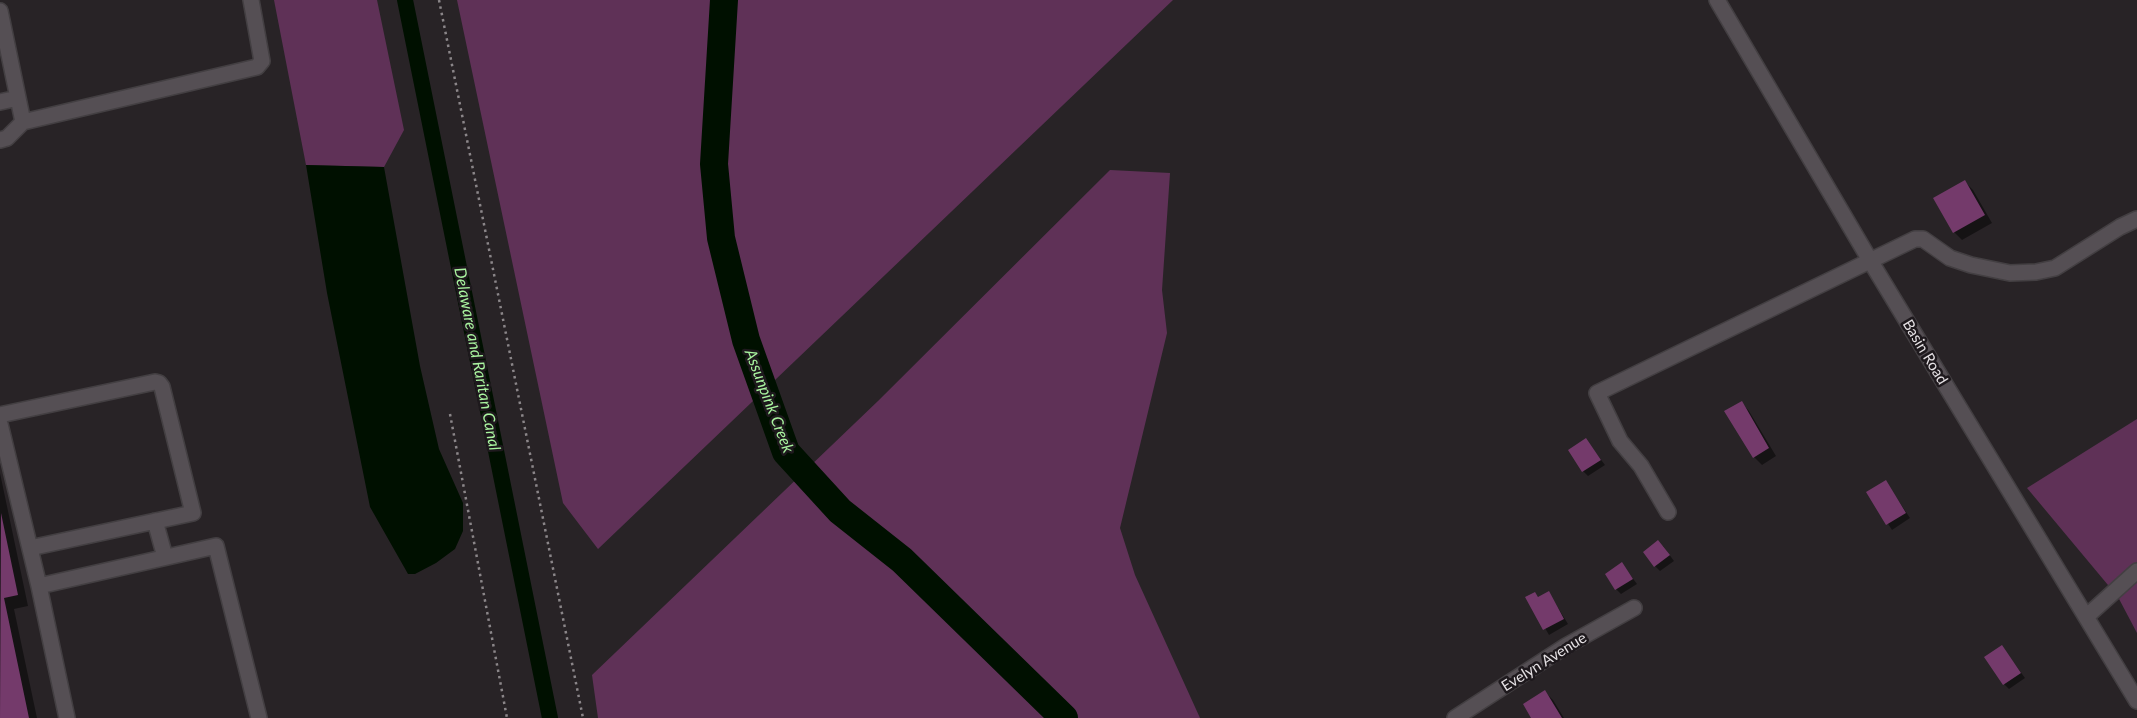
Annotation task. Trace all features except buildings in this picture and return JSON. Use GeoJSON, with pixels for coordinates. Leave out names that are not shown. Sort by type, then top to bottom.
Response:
{"type":"FeatureCollection","features":[{"type":"Feature","properties":{"kind":"street"},"geometry":{"type":"LineString","coordinates":[[0,140],[7,138],[23,122],[257,67],[262,61],[251,0]]}},
{"type":"Feature","properties":{"kind":"street","name":"Basin Road"},"geometry":{"type":"LineString","coordinates":[[1717,0],[1871,262],[2137,702]]}},
{"type":"Feature","properties":{"kind":"street"},"geometry":{"type":"LineString","coordinates":[[0,11],[23,122]]}},
{"type":"Feature","properties":{"kind":"street"},"geometry":{"type":"LineString","coordinates":[[0,102],[18,98]]}},
{"type":"Feature","properties":{"kind":"street"},"geometry":{"type":"LineString","coordinates":[[1668,512],[1641,466],[1620,442],[1597,393],[1871,262],[1915,239],[1923,239],[1950,258],[1971,265],[2010,273],[2036,272],[2055,268],[2087,250],[2120,227],[2137,219]]}},
{"type":"Feature","properties":{"kind":"street"},"geometry":{"type":"LineString","coordinates":[[0,415],[154,382],[159,383],[162,387],[193,512],[30,548]]}},
{"type":"Feature","properties":{"kind":"street"},"geometry":{"type":"LineString","coordinates":[[0,424],[39,586],[67,718]]}},
{"type":"Feature","properties":{"kind":"street"},"geometry":{"type":"LineString","coordinates":[[156,521],[165,557]]}},
{"type":"Feature","properties":{"kind":"street"},"geometry":{"type":"LineString","coordinates":[[39,586],[216,546],[259,718]]}},
{"type":"Feature","properties":{"kind":"street"},"geometry":{"type":"LineString","coordinates":[[2086,617],[2137,571]]}},
{"type":"Feature","properties":{"kind":"street","name":"Evelyn Avenue"},"geometry":{"type":"LineString","coordinates":[[1455,718],[1566,646],[1634,608]]}},
{"type":"Feature","properties":{"kind":"path"},"geometry":{"type":"LineString","coordinates":[[439,0],[583,718]]}},
{"type":"Feature","properties":{"kind":"path"},"geometry":{"type":"LineString","coordinates":[[450,414],[507,718]]}},
{"type":"Feature","properties":{"kind":"shaded area"},"geometry":{"type":"Polygon","coordinates":[[[274,0],[377,0],[404,130],[384,167],[306,165],[274,0]]]}},
{"type":"Feature","properties":{"kind":"shaded area"},"geometry":{"type":"Polygon","coordinates":[[[457,0],[1173,0],[598,549],[563,503],[457,0]]]}},
{"type":"Feature","properties":{"kind":"shaded area"},"geometry":{"type":"Polygon","coordinates":[[[306,165],[384,167],[420,366],[439,449],[463,503],[463,531],[455,549],[436,563],[415,574],[408,574],[370,507],[327,293],[306,165]]]}},
{"type":"Feature","properties":{"kind":"shaded area"},"geometry":{"type":"Polygon","coordinates":[[[1110,170],[1170,173],[1162,290],[1167,333],[1120,528],[1135,575],[1200,718],[598,718],[592,675],[878,401],[1110,170]]]}},
{"type":"Feature","properties":{"kind":"shaded area"},"geometry":{"type":"Polygon","coordinates":[[[2137,419],[2137,633],[2118,597],[2027,488],[2137,419]]]}},
{"type":"Feature","properties":{"kind":"waterway","name":"Delaware and Raritan Canal"},"geometry":{"type":"LineString","coordinates":[[405,0],[550,718]]}},
{"type":"Feature","properties":{"kind":"waterway","name":"Assunpink Creek"},"geometry":{"type":"LineString","coordinates":[[724,0],[714,164],[721,238],[746,340],[786,452],[840,511],[902,560],[1064,718]]}}]}
